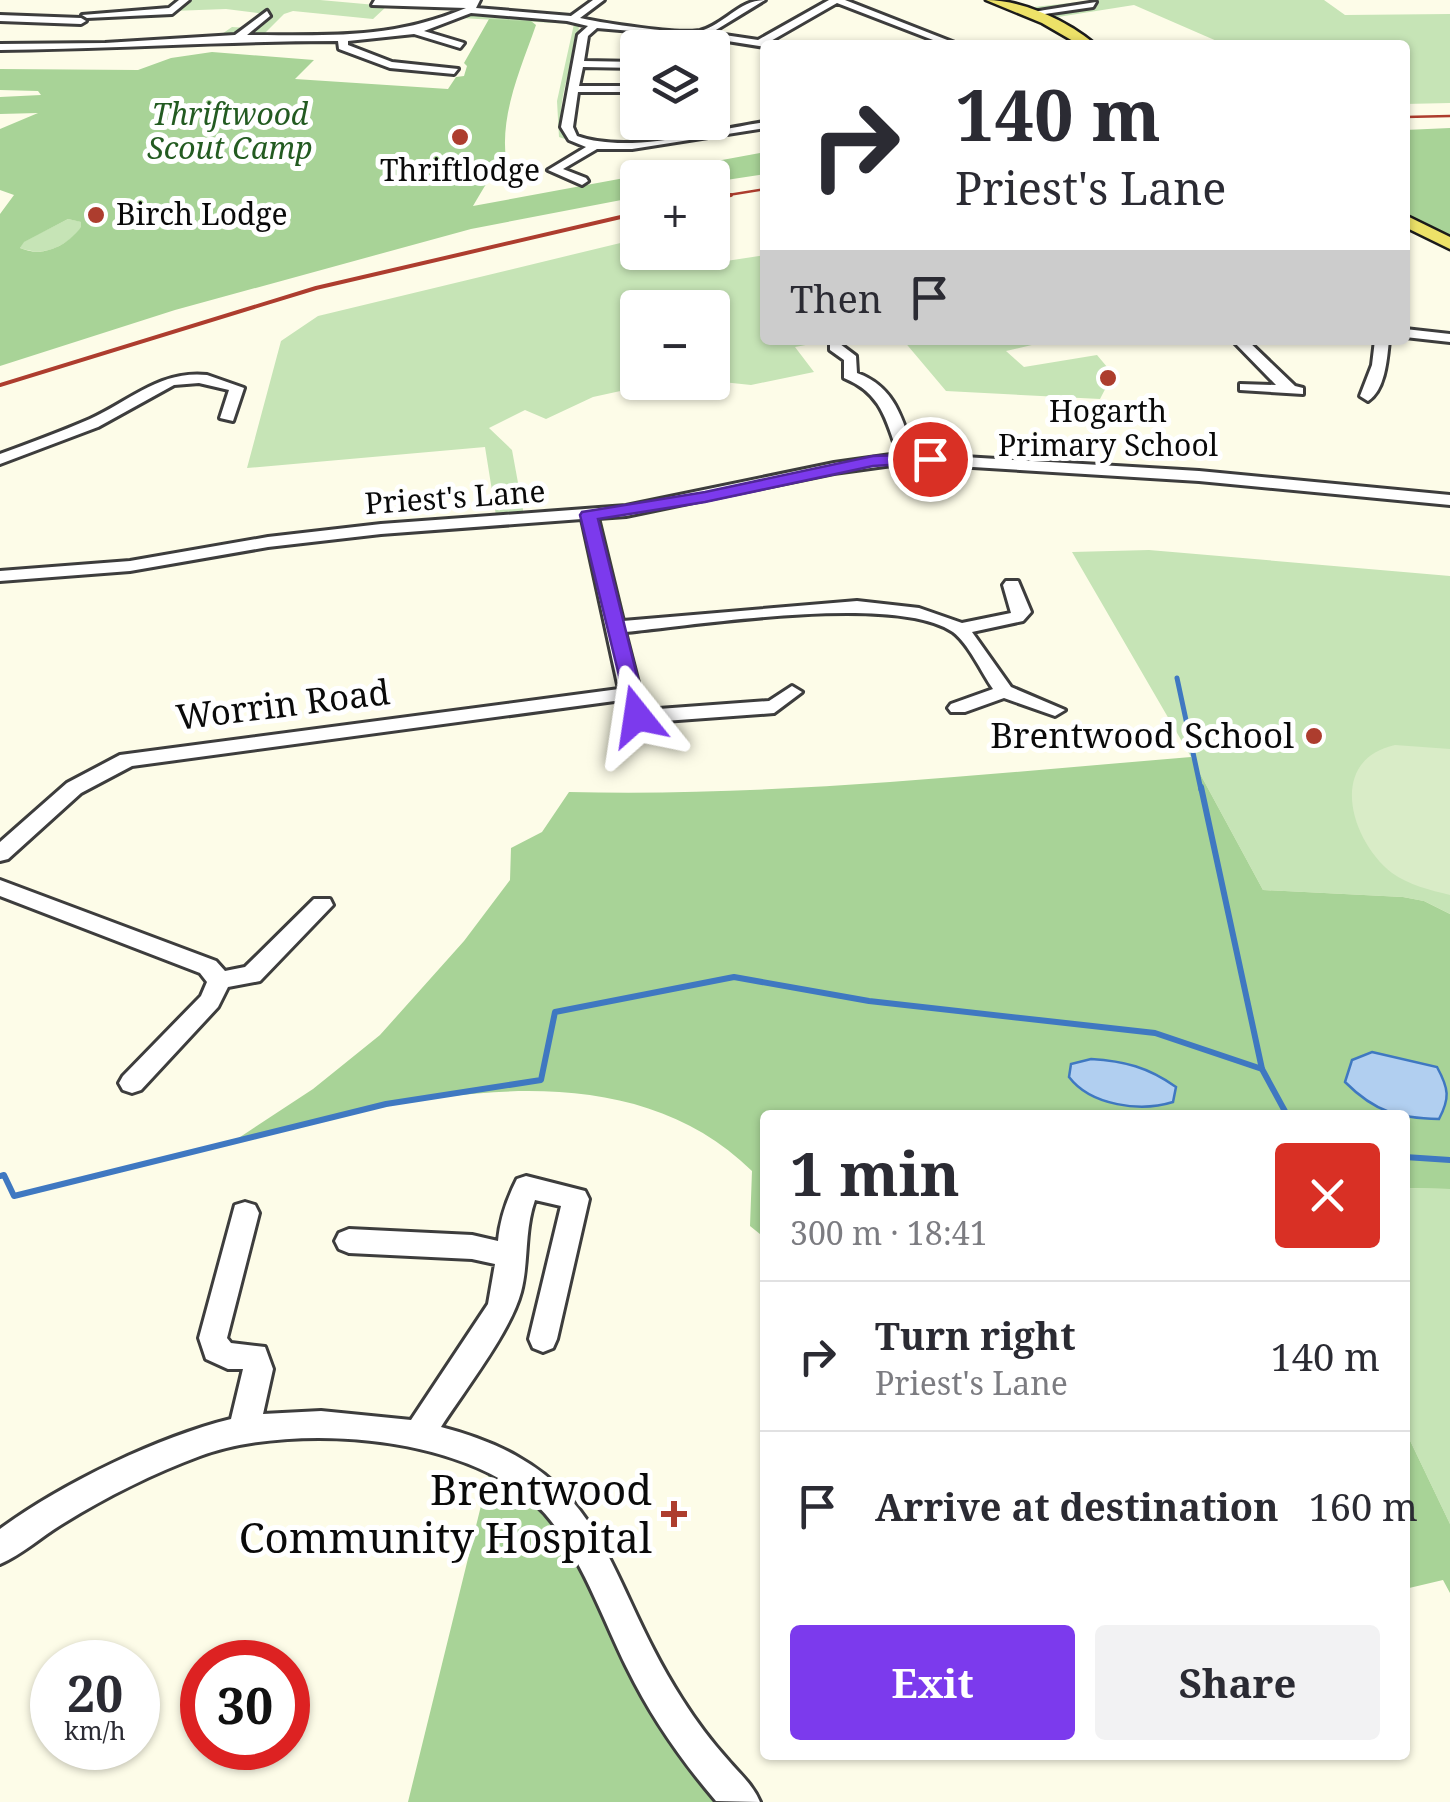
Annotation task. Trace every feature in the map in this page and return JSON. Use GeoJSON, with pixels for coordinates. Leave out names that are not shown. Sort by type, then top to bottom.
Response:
{"type":"FeatureCollection","features":[{"type":"Feature","properties":{"kind":"main road"},"geometry":{"type":"LineString","coordinates":[[992,0],[1032,13],[1080,40]]}},
{"type":"Feature","properties":{"kind":"main road"},"geometry":{"type":"LineString","coordinates":[[1410,223],[1450,244]]}},
{"type":"Feature","properties":{"kind":"street"},"geometry":{"type":"LineString","coordinates":[[61,47],[98,0]]}},
{"type":"Feature","properties":{"kind":"street"},"geometry":{"type":"LineString","coordinates":[[0,18],[84,18],[172,11],[184,0]]}},
{"type":"Feature","properties":{"kind":"street"},"geometry":{"type":"LineString","coordinates":[[572,19],[600,0]]}},
{"type":"Feature","properties":{"kind":"street"},"geometry":{"type":"LineString","coordinates":[[709,30],[760,0]]}},
{"type":"Feature","properties":{"kind":"street"},"geometry":{"type":"LineString","coordinates":[[764,40],[836,0],[942,40]]}},
{"type":"Feature","properties":{"kind":"street"},"geometry":{"type":"LineString","coordinates":[[375,3],[472,5],[572,19],[594,26],[648,30]]}},
{"type":"Feature","properties":{"kind":"street"},"geometry":{"type":"LineString","coordinates":[[376,16],[392,4]]}},
{"type":"Feature","properties":{"kind":"street"},"geometry":{"type":"LineString","coordinates":[[1032,13],[1093,4]]}},
{"type":"Feature","properties":{"kind":"street"},"geometry":{"type":"LineString","coordinates":[[0,47],[344,38],[427,28],[472,5]]}},
{"type":"Feature","properties":{"kind":"street"},"geometry":{"type":"LineString","coordinates":[[237,38],[267,14]]}},
{"type":"Feature","properties":{"kind":"street"},"geometry":{"type":"LineString","coordinates":[[398,22],[427,28]]}},
{"type":"Feature","properties":{"kind":"street"},"geometry":{"type":"LineString","coordinates":[[594,26],[583,35],[567,131],[578,141],[595,146],[632,146],[667,140]]}},
{"type":"Feature","properties":{"kind":"street"},"geometry":{"type":"LineString","coordinates":[[414,31],[460,45]]}},
{"type":"Feature","properties":{"kind":"street"},"geometry":{"type":"LineString","coordinates":[[344,38],[343,47],[374,62],[454,71]]}},
{"type":"Feature","properties":{"kind":"street"},"geometry":{"type":"LineString","coordinates":[[730,38],[759,43]]}},
{"type":"Feature","properties":{"kind":"street"},"geometry":{"type":"LineString","coordinates":[[730,40],[734,38]]}},
{"type":"Feature","properties":{"kind":"street"},"geometry":{"type":"LineString","coordinates":[[578,64],[620,65]]}},
{"type":"Feature","properties":{"kind":"street"},"geometry":{"type":"LineString","coordinates":[[572,86],[597,82]]}},
{"type":"Feature","properties":{"kind":"street"},"geometry":{"type":"LineString","coordinates":[[572,86],[620,88]]}},
{"type":"Feature","properties":{"kind":"street"},"geometry":{"type":"LineString","coordinates":[[730,130],[760,126]]}},
{"type":"Feature","properties":{"kind":"street"},"geometry":{"type":"LineString","coordinates":[[582,181],[554,170],[595,146]]}},
{"type":"Feature","properties":{"kind":"street"},"geometry":{"type":"LineString","coordinates":[[1410,334],[1450,338]]}},
{"type":"Feature","properties":{"kind":"street"},"geometry":{"type":"LineString","coordinates":[[1245,345],[1296,390],[1245,388]]}},
{"type":"Feature","properties":{"kind":"street"},"geometry":{"type":"LineString","coordinates":[[1368,396],[1381,345]]}},
{"type":"Feature","properties":{"kind":"street"},"geometry":{"type":"LineString","coordinates":[[835,347],[851,359],[849,375]]}},
{"type":"Feature","properties":{"kind":"street"},"geometry":{"type":"LineString","coordinates":[[826,375],[849,375],[870,381],[883,391],[908,458]]}},
{"type":"Feature","properties":{"kind":"street"},"geometry":{"type":"LineString","coordinates":[[0,459],[76,431],[124,408],[151,389],[178,379],[237,388],[228,418]]}},
{"type":"Feature","properties":{"kind":"street","name":"Priest's Lane"},"geometry":{"type":"LineString","coordinates":[[0,576],[130,566],[268,542],[364,531],[588,515],[908,458],[1199,476],[1450,500]]}},
{"type":"Feature","properties":{"kind":"street"},"geometry":{"type":"LineString","coordinates":[[588,515],[637,716],[774,707],[792,692]]}},
{"type":"Feature","properties":{"kind":"street"},"geometry":{"type":"LineString","coordinates":[[615,628],[856,606],[919,613],[960,628],[1017,618],[1020,604],[1012,585]]}},
{"type":"Feature","properties":{"kind":"street"},"geometry":{"type":"LineString","coordinates":[[960,628],[1004,691],[1054,710]]}},
{"type":"Feature","properties":{"kind":"street"},"geometry":{"type":"LineString","coordinates":[[958,708],[1004,691]]}},
{"type":"Feature","properties":{"kind":"street","name":"Worrin Road"},"geometry":{"type":"LineString","coordinates":[[0,854],[74,788],[127,760],[630,694]]}},
{"type":"Feature","properties":{"kind":"street"},"geometry":{"type":"LineString","coordinates":[[0,888],[208,967],[220,980]]}},
{"type":"Feature","properties":{"kind":"street"},"geometry":{"type":"LineString","coordinates":[[220,980],[252,975],[322,905]]}},
{"type":"Feature","properties":{"kind":"street"},"geometry":{"type":"LineString","coordinates":[[132,1083],[210,1001],[220,980]]}},
{"type":"Feature","properties":{"kind":"street"},"geometry":{"type":"LineString","coordinates":[[419,1435],[499,1311],[507,1292],[513,1223],[526,1188],[576,1200],[544,1339]]}},
{"type":"Feature","properties":{"kind":"street"},"geometry":{"type":"LineString","coordinates":[[244,1430],[258,1369],[255,1356],[228,1356],[216,1350],[214,1338],[245,1214]]}},
{"type":"Feature","properties":{"kind":"street"},"geometry":{"type":"LineString","coordinates":[[350,1241],[472,1247],[510,1256]]}},
{"type":"Feature","properties":{"kind":"street"},"geometry":{"type":"LineString","coordinates":[[0,1548],[26,1528],[116,1476],[197,1442],[244,1430],[371,1426],[419,1435],[492,1458],[561,1508],[598,1566],[662,1697],[702,1762],[742,1802]]}},
{"type":"Feature","properties":{"kind":"green space"},"geometry":{"type":"Polygon","coordinates":[[[184,0],[320,0],[387,6],[373,19],[293,11],[284,14],[261,37],[219,36],[232,27],[249,28],[265,14],[226,9],[172,11],[184,0]]]}},
{"type":"Feature","properties":{"kind":"green space"},"geometry":{"type":"Polygon","coordinates":[[[1097,0],[1324,0],[1345,15],[1450,14],[1450,103],[1410,104],[1410,40],[1214,40],[1134,5],[1058,17],[1034,7],[1097,0]]]}},
{"type":"Feature","properties":{"kind":"green space"},"geometry":{"type":"Polygon","coordinates":[[[472,14],[563,19],[579,25],[562,100],[563,128],[568,140],[559,137],[557,101],[574,24],[460,18],[472,14]]]}},
{"type":"Feature","properties":{"kind":"green space","name":"Thriftwood Scout Camp"},"geometry":{"type":"Polygon","coordinates":[[[489,19],[531,21],[536,25],[509,108],[506,159],[473,206],[620,179],[620,200],[471,229],[175,310],[0,366],[0,214],[14,195],[0,190],[0,129],[38,113],[0,114],[0,97],[41,95],[38,91],[0,90],[0,69],[138,70],[171,58],[212,52],[314,60],[295,79],[448,89],[456,77],[464,76],[464,63],[489,19]],[[68,219],[24,242],[20,248],[46,251],[75,234],[81,222],[68,219]]]}},
{"type":"Feature","properties":{"kind":"green space"},"geometry":{"type":"Polygon","coordinates":[[[1450,128],[1450,244],[1410,223],[1410,130],[1450,128]]]}},
{"type":"Feature","properties":{"kind":"green space","name":"Thriftwood Scout Camp"},"geometry":{"type":"Polygon","coordinates":[[[760,153],[760,175],[730,179],[730,160],[722,160],[760,153]]]}},
{"type":"Feature","properties":{"kind":"green space"},"geometry":{"type":"Polygon","coordinates":[[[68,219],[82,222],[82,227],[62,245],[46,251],[20,248],[23,242],[68,219]]]}},
{"type":"Feature","properties":{"kind":"green space"},"geometry":{"type":"Polygon","coordinates":[[[620,243],[620,270],[730,270],[730,260],[760,256],[760,345],[806,345],[795,347],[814,372],[751,385],[730,383],[730,290],[620,290],[620,391],[593,397],[546,419],[525,410],[489,428],[512,450],[525,521],[497,522],[485,447],[247,468],[281,341],[318,316],[620,243]]]}},
{"type":"Feature","properties":{"kind":"green space"},"geometry":{"type":"Polygon","coordinates":[[[907,345],[1032,345],[1006,351],[1024,367],[1097,355],[1113,374],[1100,399],[946,391],[907,345]]]}},
{"type":"Feature","properties":{"kind":"green space","name":"Brentwood School"},"geometry":{"type":"Polygon","coordinates":[[[1149,550],[1450,576],[1450,914],[1424,901],[1403,897],[1263,890],[1072,552],[1149,550]]]}},
{"type":"Feature","properties":{"kind":"green space"},"geometry":{"type":"Polygon","coordinates":[[[1395,745],[1450,749],[1450,895],[1392,873],[1377,859],[1357,822],[1353,783],[1360,767],[1374,753],[1395,745]]]}},
{"type":"Feature","properties":{"kind":"green space"},"geometry":{"type":"Polygon","coordinates":[[[1191,757],[1263,890],[1403,897],[1424,901],[1450,914],[1450,1189],[1410,1188],[1410,1110],[760,1110],[760,1234],[750,1226],[752,1171],[697,1130],[636,1105],[570,1093],[501,1092],[431,1099],[362,1111],[231,1143],[313,1089],[380,1035],[464,941],[510,880],[511,848],[542,832],[569,792],[803,788],[1191,757]]]}},
{"type":"Feature","properties":{"kind":"green space"},"geometry":{"type":"Polygon","coordinates":[[[1410,1188],[1450,1189],[1450,1524],[1410,1440],[1410,1188]]]}},
{"type":"Feature","properties":{"kind":"green space"},"geometry":{"type":"Polygon","coordinates":[[[1410,1440],[1450,1524],[1450,1593],[1443,1580],[1410,1588],[1410,1440]]]}},
{"type":"Feature","properties":{"kind":"green space"},"geometry":{"type":"Polygon","coordinates":[[[493,1457],[528,1481],[702,1762],[742,1802],[408,1802],[493,1457]]]}},
{"type":"Feature","properties":{"kind":"water"},"geometry":{"type":"Polygon","coordinates":[[[1372,1052],[1437,1067],[1447,1093],[1439,1119],[1410,1117],[1410,1110],[1385,1110],[1367,1101],[1345,1082],[1352,1060],[1372,1052]]]}},
{"type":"Feature","properties":{"kind":"water"},"geometry":{"type":"Polygon","coordinates":[[[1091,1059],[1125,1063],[1156,1074],[1176,1087],[1173,1102],[1132,1106],[1090,1095],[1069,1077],[1071,1064],[1091,1059]]]}},
{"type":"Feature","properties":{"kind":"waterway"},"geometry":{"type":"LineString","coordinates":[[1177,678],[1201,790]]}},
{"type":"Feature","properties":{"kind":"waterway"},"geometry":{"type":"LineString","coordinates":[[1201,787],[1262,1069]]}},
{"type":"Feature","properties":{"kind":"waterway"},"geometry":{"type":"LineString","coordinates":[[0,1176],[4,1175],[14,1196],[386,1104],[541,1080],[555,1012],[734,977],[869,1001],[1155,1033],[1262,1069]]}},
{"type":"Feature","properties":{"kind":"waterway"},"geometry":{"type":"LineString","coordinates":[[1262,1069],[1284,1110]]}},
{"type":"Feature","properties":{"kind":"waterway"},"geometry":{"type":"LineString","coordinates":[[1410,1157],[1450,1160]]}},
{"type":"Feature","properties":{"kind":"railway"},"geometry":{"type":"LineString","coordinates":[[1410,117],[1450,116]]}},
{"type":"Feature","properties":{"kind":"railway"},"geometry":{"type":"LineString","coordinates":[[730,195],[760,190]]}},
{"type":"Feature","properties":{"kind":"railway"},"geometry":{"type":"LineString","coordinates":[[0,385],[316,288],[620,217]]}},
{"type":"Feature","properties":{"kind":"place","name":"Thriftlodge"},"geometry":{"type":"Point","coordinates":[460,137]}},
{"type":"Feature","properties":{"kind":"place","name":"Birch Lodge"},"geometry":{"type":"Point","coordinates":[96,215]}},
{"type":"Feature","properties":{"kind":"place","name":"Hogarth Primary School"},"geometry":{"type":"Point","coordinates":[1108,378]}},
{"type":"Feature","properties":{"kind":"place","name":"Brentwood School"},"geometry":{"type":"Point","coordinates":[1314,736]}},
{"type":"Feature","properties":{"kind":"place","name":"Brentwood Community Hospital"},"geometry":{"type":"Point","coordinates":[674,1514]}},
{"type":"Feature","properties":{"kind":"route"},"geometry":{"type":"LineString","coordinates":[[637,716],[588,515],[705,497],[873,461],[930,459]]}}]}
